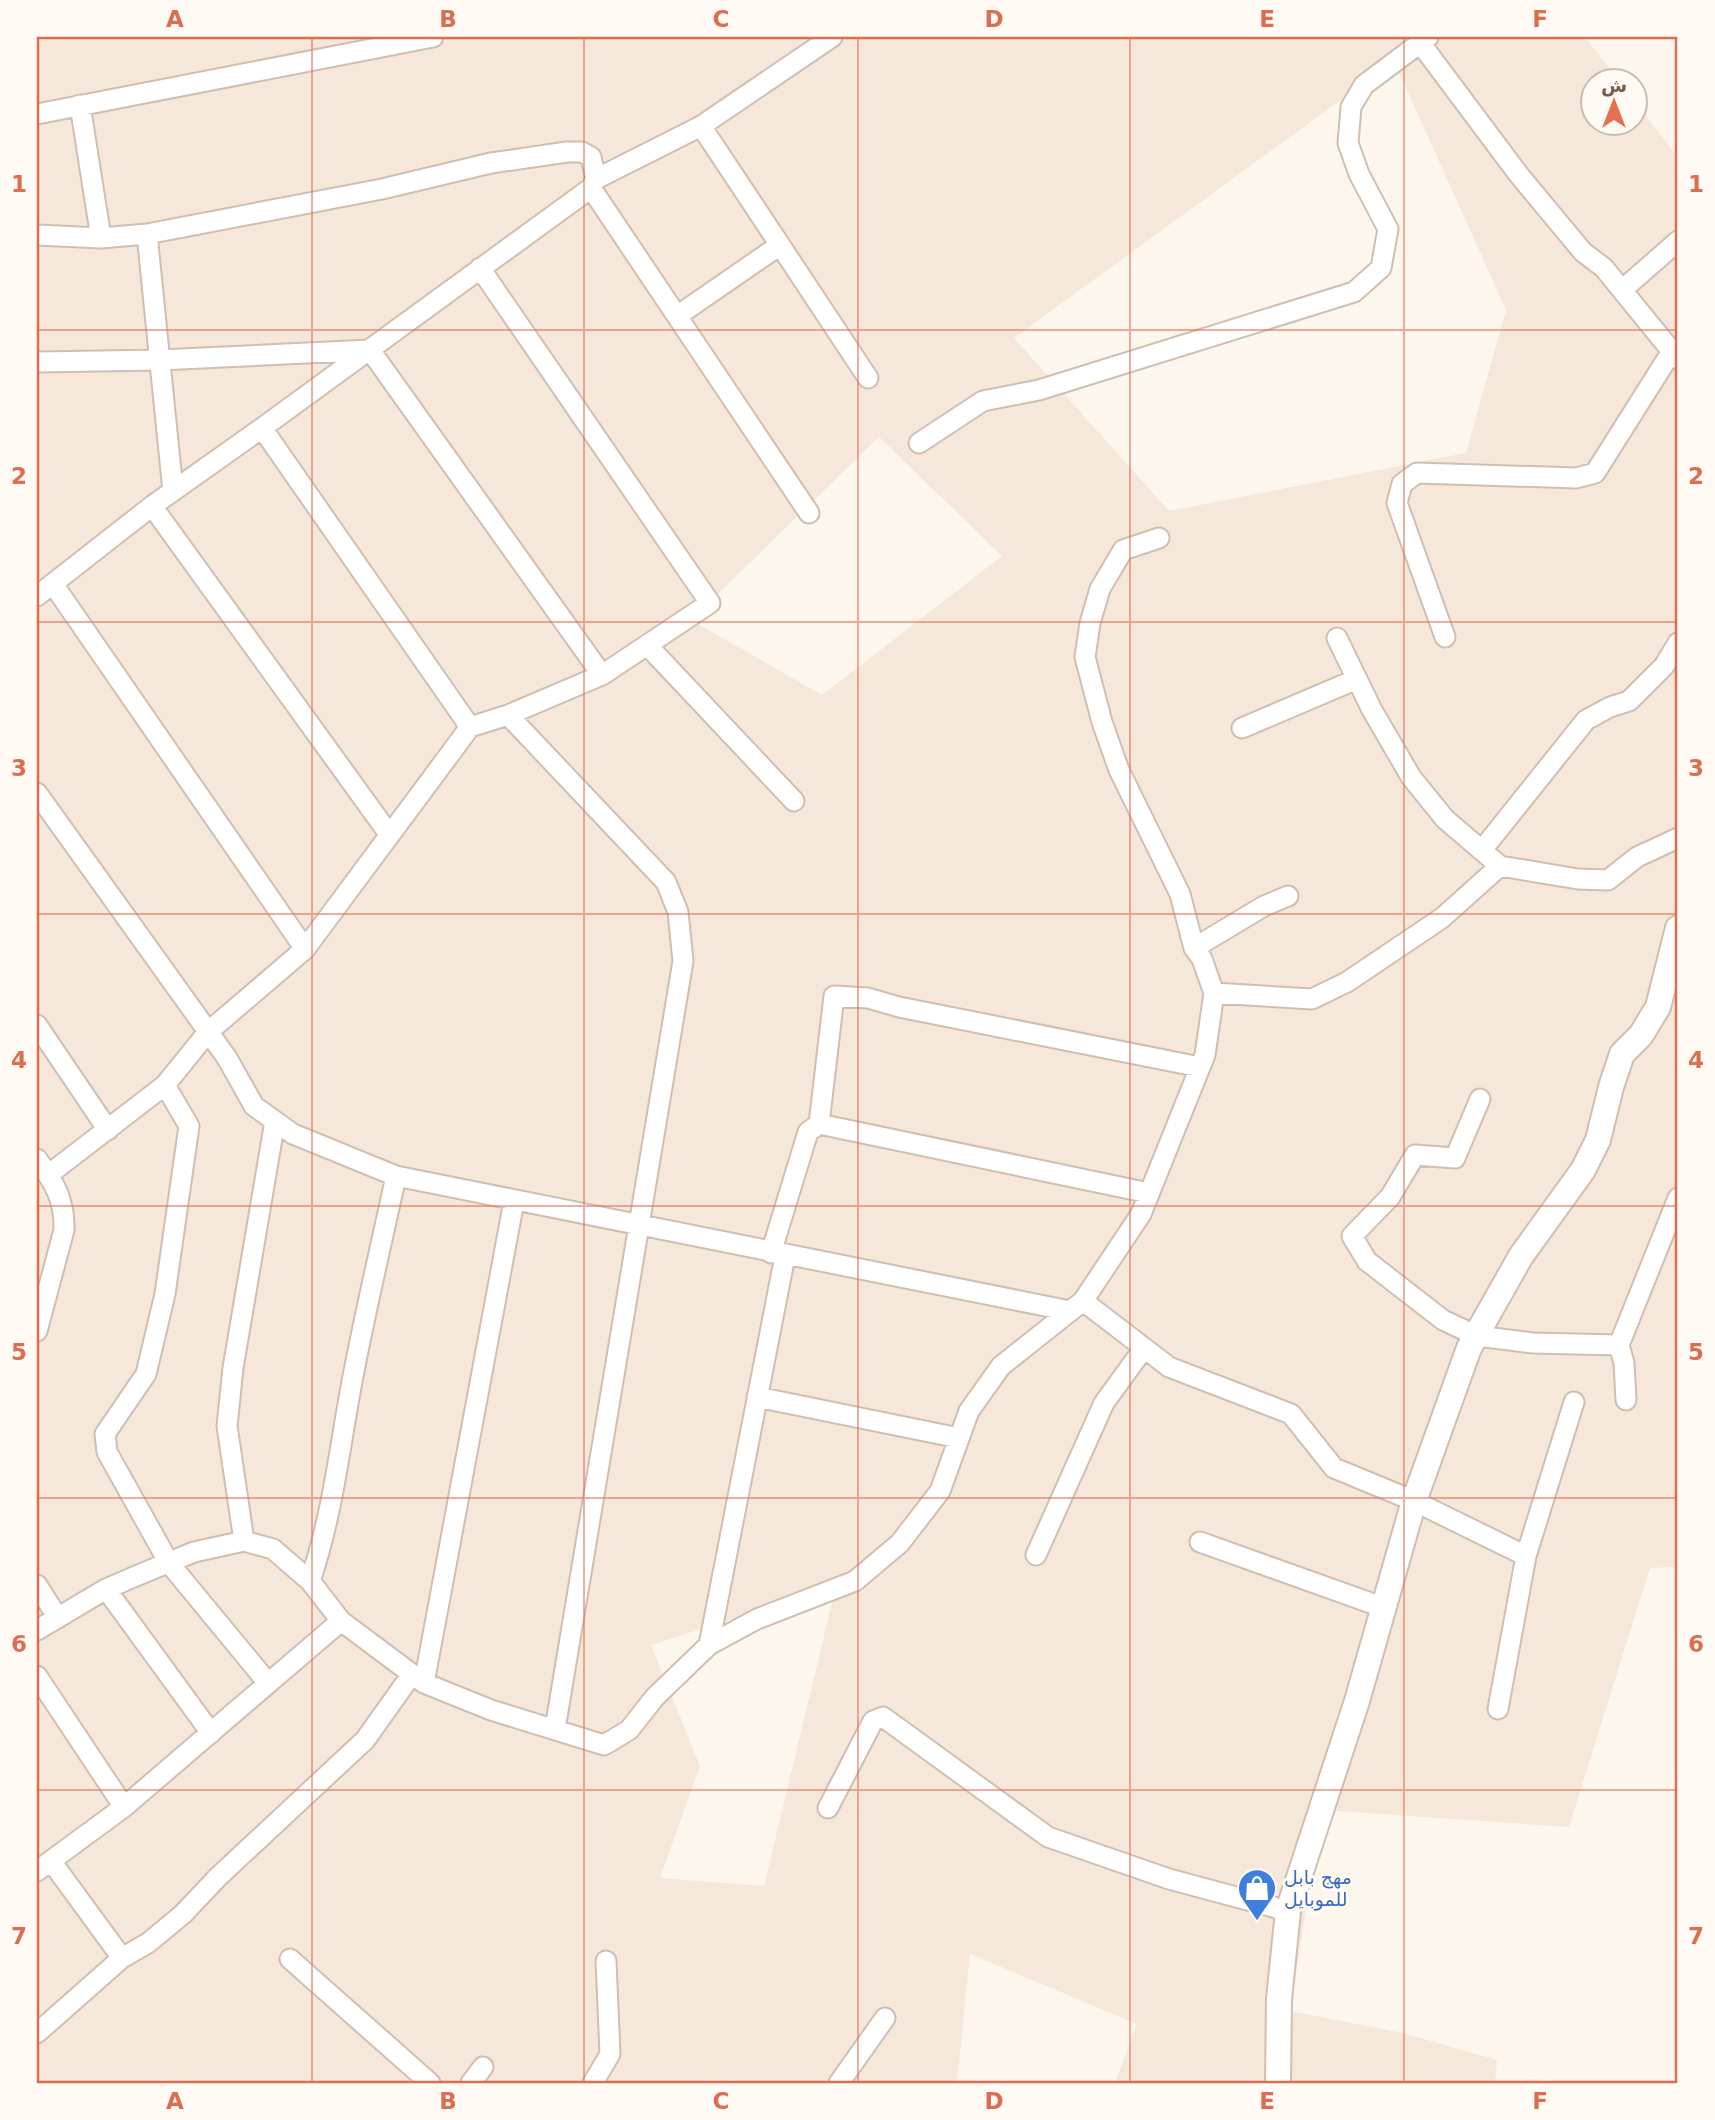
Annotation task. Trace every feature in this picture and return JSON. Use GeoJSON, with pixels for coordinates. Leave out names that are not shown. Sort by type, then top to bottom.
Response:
{"type":"FeatureCollection","features":[{"type":"Feature","properties":{"kind":"street"},"geometry":{"type":"LineString","coordinates":[[37,114],[433,37]]}},
{"type":"Feature","properties":{"kind":"street"},"geometry":{"type":"LineString","coordinates":[[37,596],[152,506],[370,350],[594,184],[701,126],[806,45],[832,37]]}},
{"type":"Feature","properties":{"kind":"street"},"geometry":{"type":"LineString","coordinates":[[919,443],[983,401],[1039,390],[1353,292],[1381,268],[1388,229],[1359,174],[1348,143],[1351,107],[1364,85],[1425,41],[1527,184],[1583,252],[1604,268],[1675,355],[1595,473],[1576,478],[1417,473],[1402,484],[1397,503],[1445,637]]}},
{"type":"Feature","properties":{"kind":"street"},"geometry":{"type":"LineString","coordinates":[[80,105],[101,237]]}},
{"type":"Feature","properties":{"kind":"street"},"geometry":{"type":"LineString","coordinates":[[701,126],[868,378]]}},
{"type":"Feature","properties":{"kind":"street"},"geometry":{"type":"LineString","coordinates":[[37,235],[101,237],[147,234],[382,189],[491,163],[582,152],[591,157],[594,184],[677,316],[809,513]]}},
{"type":"Feature","properties":{"kind":"street"},"geometry":{"type":"LineString","coordinates":[[147,234],[173,491]]}},
{"type":"Feature","properties":{"kind":"street"},"geometry":{"type":"LineString","coordinates":[[1622,290],[1678,241]]}},
{"type":"Feature","properties":{"kind":"street"},"geometry":{"type":"LineString","coordinates":[[677,316],[780,245]]}},
{"type":"Feature","properties":{"kind":"street"},"geometry":{"type":"LineString","coordinates":[[37,1331],[64,1230],[65,1213],[58,1192],[42,1167],[108,1129],[165,1085],[208,1032],[305,949],[470,727],[508,715],[602,675],[710,603],[480,268]]}},
{"type":"Feature","properties":{"kind":"street"},"geometry":{"type":"LineString","coordinates":[[37,362],[159,360],[370,350]]}},
{"type":"Feature","properties":{"kind":"street"},"geometry":{"type":"LineString","coordinates":[[370,350],[602,675]]}},
{"type":"Feature","properties":{"kind":"street"},"geometry":{"type":"LineString","coordinates":[[262,428],[470,727]]}},
{"type":"Feature","properties":{"kind":"street"},"geometry":{"type":"LineString","coordinates":[[152,506],[389,834]]}},
{"type":"Feature","properties":{"kind":"street"},"geometry":{"type":"LineString","coordinates":[[37,1630],[106,1589],[194,1552],[244,1541],[273,1549],[310,1581],[341,1621],[418,1678],[491,1710],[604,1745],[629,1730],[655,1697],[709,1645],[757,1619],[855,1581],[900,1543],[940,1491],[969,1411],[1001,1366],[1077,1306],[1140,1214],[1205,1055],[1214,993],[1202,959],[1194,948],[1180,894],[1119,770],[1102,722],[1085,657],[1090,623],[1100,589],[1123,550],[1159,538]]}},
{"type":"Feature","properties":{"kind":"street"},"geometry":{"type":"LineString","coordinates":[[53,584],[305,949]]}},
{"type":"Feature","properties":{"kind":"street"},"geometry":{"type":"LineString","coordinates":[[1337,638],[1372,710],[1411,777],[1446,819],[1500,866],[1578,879],[1608,880],[1637,857],[1678,838]]}},
{"type":"Feature","properties":{"kind":"street"},"geometry":{"type":"LineString","coordinates":[[1482,850],[1586,720],[1629,701],[1664,666],[1678,643]]}},
{"type":"Feature","properties":{"kind":"street"},"geometry":{"type":"LineString","coordinates":[[647,645],[794,801]]}},
{"type":"Feature","properties":{"kind":"street"},"geometry":{"type":"LineString","coordinates":[[1242,729],[1357,679]]}},
{"type":"Feature","properties":{"kind":"street"},"geometry":{"type":"LineString","coordinates":[[508,715],[666,882],[678,912],[683,961],[555,1730]]}},
{"type":"Feature","properties":{"kind":"street"},"geometry":{"type":"LineString","coordinates":[[37,793],[227,1058],[254,1106],[293,1134],[396,1176],[778,1254],[1077,1306],[1169,1367],[1291,1414],[1334,1468],[1526,1556]]}},
{"type":"Feature","properties":{"kind":"street"},"geometry":{"type":"LineString","coordinates":[[1214,993],[1312,999],[1347,982],[1442,918],[1500,866]]}},
{"type":"Feature","properties":{"kind":"street"},"geometry":{"type":"LineString","coordinates":[[1194,948],[1264,905],[1288,896]]}},
{"type":"Feature","properties":{"kind":"street"},"geometry":{"type":"LineString","coordinates":[[1279,2083],[1279,1999],[1288,1911],[1357,1701],[1413,1502],[1469,1348],[1521,1256],[1583,1170],[1598,1140],[1622,1054],[1641,1035],[1658,1007],[1678,928]]}},
{"type":"Feature","properties":{"kind":"street"},"geometry":{"type":"LineString","coordinates":[[709,1645],[757,1397],[778,1254],[808,1132],[819,1124],[834,996],[868,998],[899,1007],[1200,1067]]}},
{"type":"Feature","properties":{"kind":"street"},"geometry":{"type":"LineString","coordinates":[[37,1025],[108,1129]]}},
{"type":"Feature","properties":{"kind":"street"},"geometry":{"type":"LineString","coordinates":[[165,1085],[189,1126],[165,1294],[146,1374],[105,1434],[107,1452],[169,1563],[268,1684]]}},
{"type":"Feature","properties":{"kind":"street"},"geometry":{"type":"LineString","coordinates":[[1480,1099],[1455,1158],[1415,1155],[1391,1197],[1352,1236],[1367,1261],[1443,1320],[1477,1336],[1534,1343],[1619,1345]]}},
{"type":"Feature","properties":{"kind":"street"},"geometry":{"type":"LineString","coordinates":[[244,1541],[227,1426],[233,1368],[275,1121]]}},
{"type":"Feature","properties":{"kind":"street"},"geometry":{"type":"LineString","coordinates":[[819,1124],[1149,1194]]}},
{"type":"Feature","properties":{"kind":"street"},"geometry":{"type":"LineString","coordinates":[[310,1581],[324,1541],[351,1388],[396,1176]]}},
{"type":"Feature","properties":{"kind":"street"},"geometry":{"type":"LineString","coordinates":[[1626,1401],[1624,1363],[1619,1345],[1678,1198]]}},
{"type":"Feature","properties":{"kind":"street"},"geometry":{"type":"LineString","coordinates":[[37,2033],[122,1958],[148,1943],[183,1914],[218,1877],[365,1740],[418,1678],[514,1200]]}},
{"type":"Feature","properties":{"kind":"street"},"geometry":{"type":"LineString","coordinates":[[1036,1555],[1104,1403],[1144,1348]]}},
{"type":"Feature","properties":{"kind":"street"},"geometry":{"type":"LineString","coordinates":[[757,1397],[959,1438]]}},
{"type":"Feature","properties":{"kind":"street"},"geometry":{"type":"LineString","coordinates":[[1498,1709],[1526,1556],[1574,1402]]}},
{"type":"Feature","properties":{"kind":"street"},"geometry":{"type":"LineString","coordinates":[[1200,1542],[1382,1607]]}},
{"type":"Feature","properties":{"kind":"street"},"geometry":{"type":"LineString","coordinates":[[37,1585],[58,1618]]}},
{"type":"Feature","properties":{"kind":"street"},"geometry":{"type":"LineString","coordinates":[[106,1589],[211,1733]]}},
{"type":"Feature","properties":{"kind":"street"},"geometry":{"type":"LineString","coordinates":[[122,1958],[44,1866],[124,1807],[341,1621]]}},
{"type":"Feature","properties":{"kind":"street"},"geometry":{"type":"LineString","coordinates":[[37,1676],[124,1807]]}},
{"type":"Feature","properties":{"kind":"street"},"geometry":{"type":"LineString","coordinates":[[828,1808],[873,1721],[883,1717],[1048,1837],[1169,1879],[1288,1911]]}},
{"type":"Feature","properties":{"kind":"street"},"geometry":{"type":"LineString","coordinates":[[290,1959],[430,2083]]}},
{"type":"Feature","properties":{"kind":"street"},"geometry":{"type":"LineString","coordinates":[[593,2083],[610,2054],[606,1961]]}},
{"type":"Feature","properties":{"kind":"street"},"geometry":{"type":"LineString","coordinates":[[839,2083],[885,2018]]}},
{"type":"Feature","properties":{"kind":"street"},"geometry":{"type":"LineString","coordinates":[[471,2083],[483,2067]]}},
{"type":"Feature","properties":{"kind":"shaded area"},"geometry":{"type":"Polygon","coordinates":[[[37,37],[1585,37],[1608,66],[1578,66],[1578,136],[1648,136],[1648,118],[1678,158],[1678,1567],[1650,1568],[1569,1827],[1322,1810],[1290,2011],[1403,2033],[1497,2060],[1495,2083],[1115,2083],[1137,2024],[970,1954],[957,2083],[37,2083],[37,37]],[[1394,61],[1014,338],[1169,511],[1466,453],[1506,310],[1394,61]],[[879,437],[691,620],[822,695],[1002,556],[879,437]],[[836,1586],[651,1645],[700,1766],[660,1878],[764,1886],[836,1586]]]}},
{"type":"Feature","properties":{"kind":"place","name":"مهج بابل للموبايل"},"geometry":{"type":"Point","coordinates":[1257,1922]}}]}
